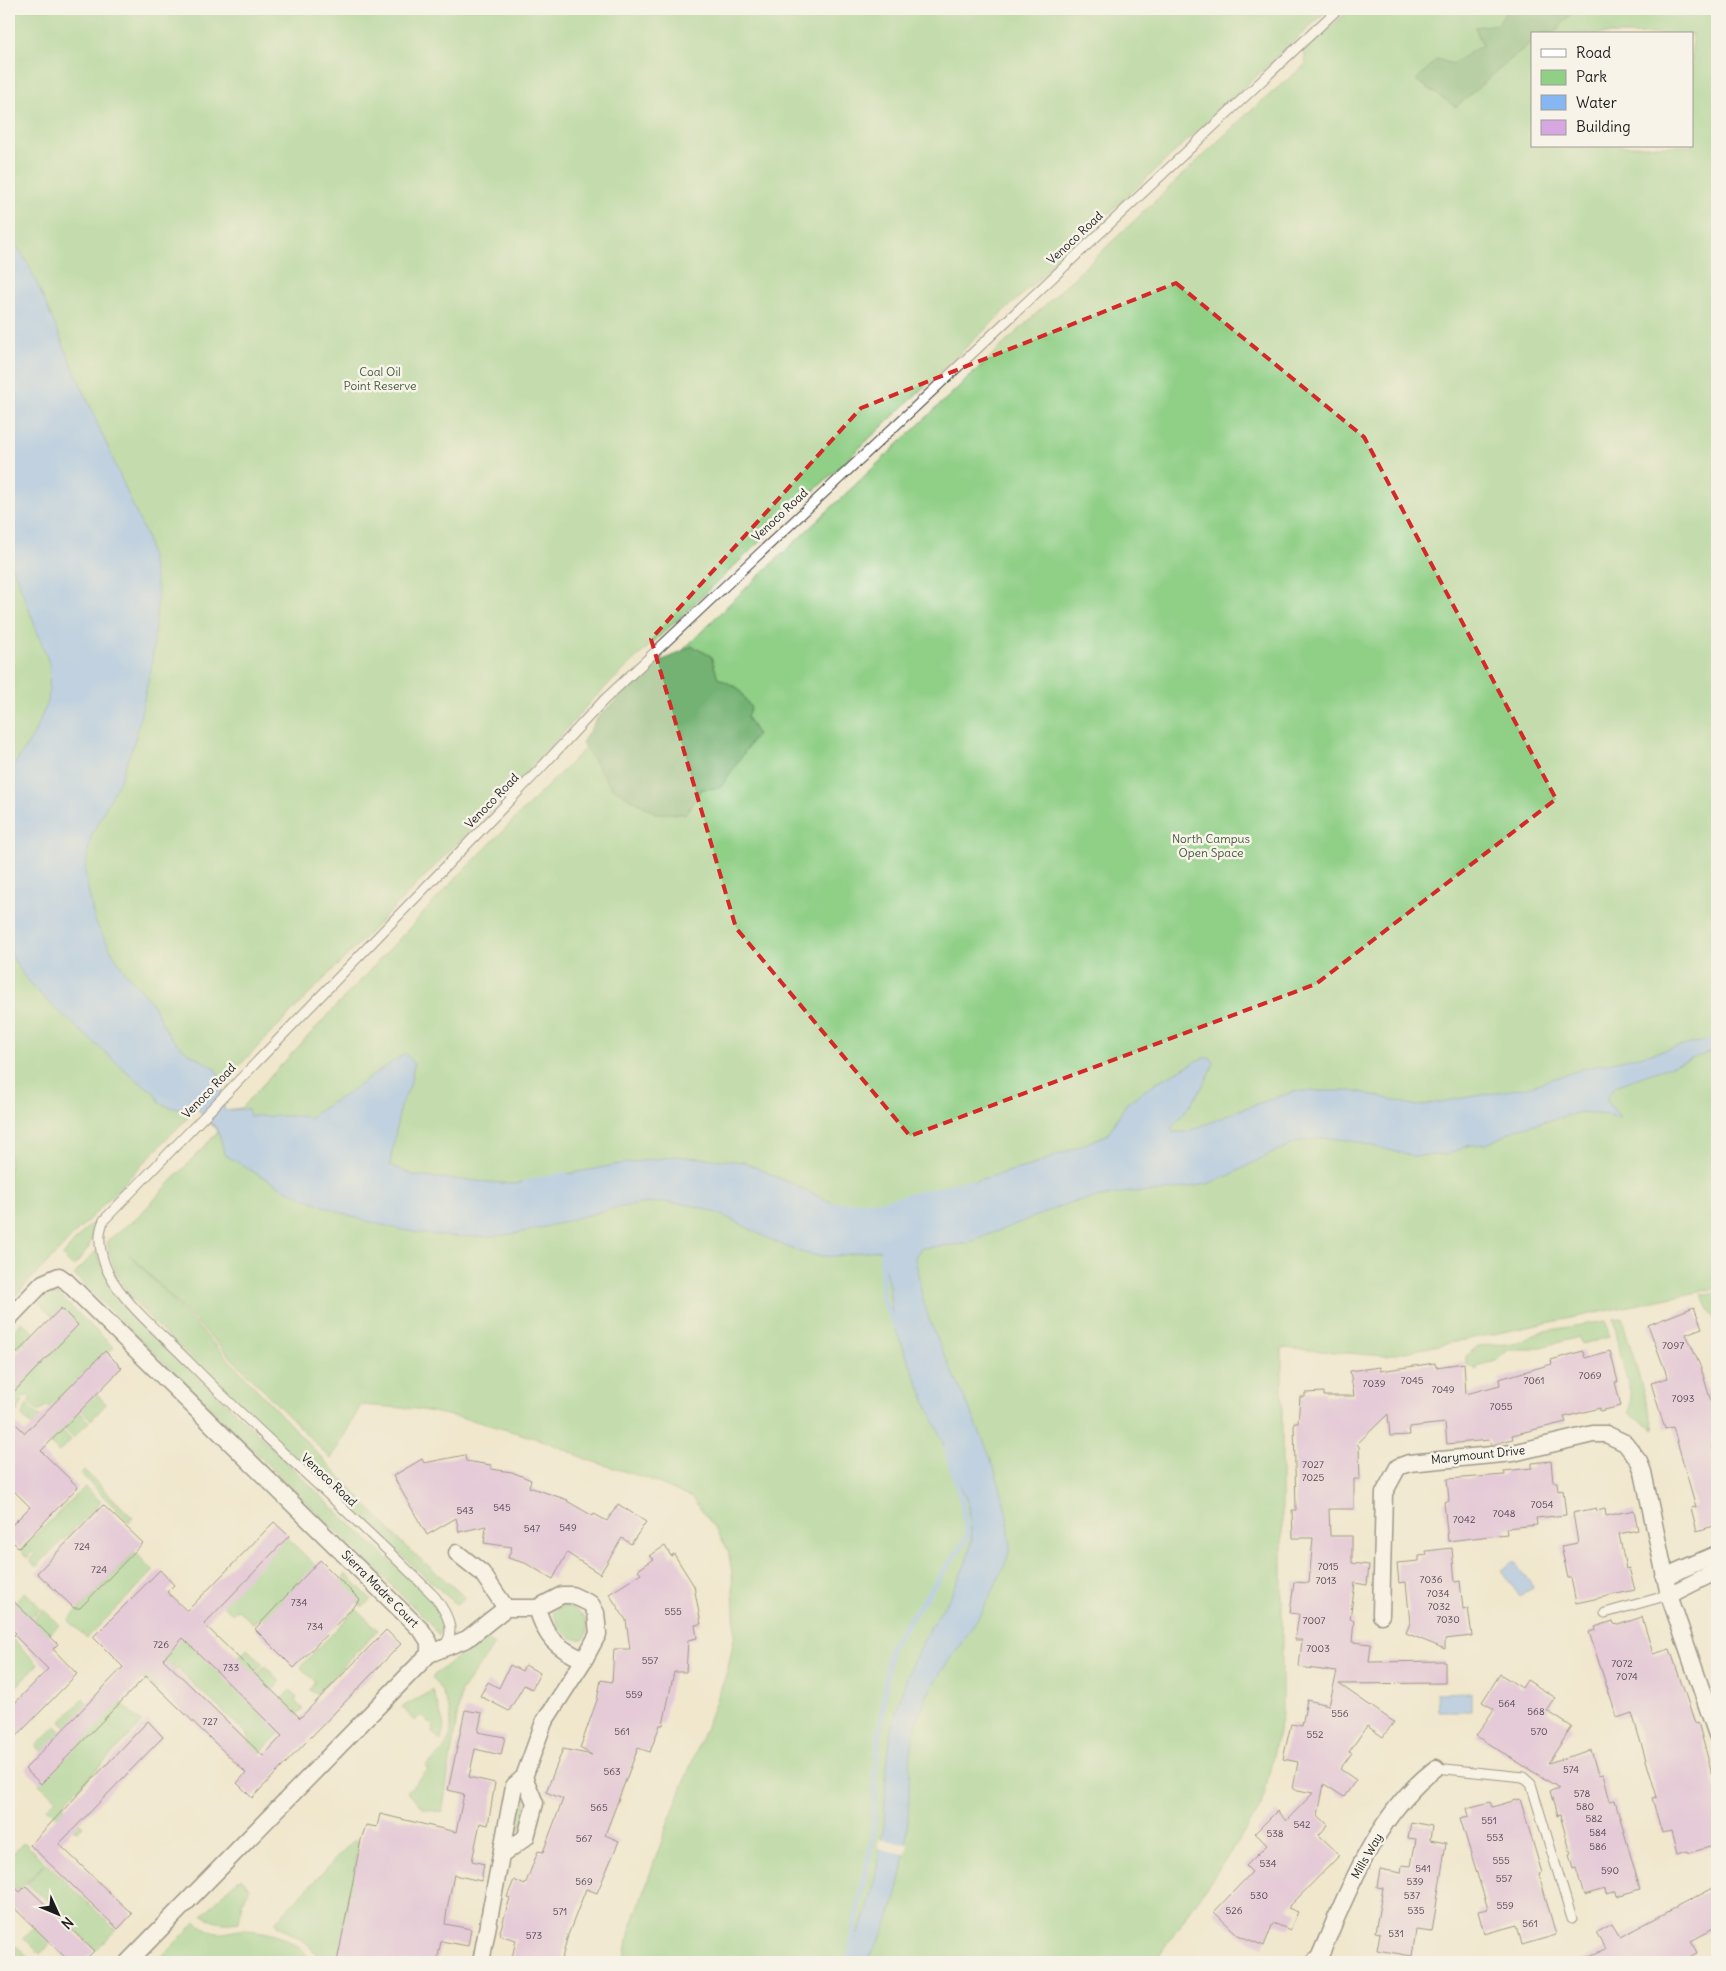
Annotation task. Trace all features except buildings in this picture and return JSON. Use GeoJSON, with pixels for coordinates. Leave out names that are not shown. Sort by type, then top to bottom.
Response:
{"type":"FeatureCollection","features":[{"type":"Feature","properties":{"kind":"street","name":"Sierra Madre Court"},"geometry":{"type":"LineString","coordinates":[[9,1318],[43,1283],[59,1276],[118,1330],[155,1370],[422,1631],[429,1642],[429,1654]]}},
{"type":"Feature","properties":{"kind":"street","name":"Marymount Drive"},"geometry":{"type":"LineString","coordinates":[[1381,1615],[1384,1493],[1398,1466],[1408,1462],[1513,1454],[1593,1434],[1617,1437],[1625,1443],[1638,1460],[1643,1472],[1669,1595],[1717,1735]]}},
{"type":"Feature","properties":{"kind":"street"},"geometry":{"type":"LineString","coordinates":[[457,1553],[482,1573],[506,1608]]}},
{"type":"Feature","properties":{"kind":"street"},"geometry":{"type":"LineString","coordinates":[[1664,1577],[1717,1554]]}},
{"type":"Feature","properties":{"kind":"street"},"geometry":{"type":"LineString","coordinates":[[1669,1595],[1717,1571]]}},
{"type":"Feature","properties":{"kind":"street"},"geometry":{"type":"LineString","coordinates":[[128,1962],[429,1654],[467,1639],[506,1608],[537,1608],[562,1595],[577,1596],[590,1604],[596,1613],[598,1629],[584,1660],[544,1722],[524,1777],[514,1786],[481,1962]]}},
{"type":"Feature","properties":{"kind":"street"},"geometry":{"type":"LineString","coordinates":[[537,1608],[543,1628],[555,1644],[584,1660]]}},
{"type":"Feature","properties":{"kind":"street","name":"Mills Way"},"geometry":{"type":"LineString","coordinates":[[1318,1961],[1349,1889],[1370,1848],[1402,1800],[1421,1779],[1436,1768]]}},
{"type":"Feature","properties":{"kind":"street"},"geometry":{"type":"LineString","coordinates":[[502,1855],[526,1837],[534,1803],[524,1777]]}},
{"type":"Feature","properties":{"kind":"lane","name":"Venoco Road"},"geometry":{"type":"LineString","coordinates":[[429,1654],[447,1642],[450,1633],[448,1616],[435,1598],[206,1379],[132,1304],[113,1281],[105,1266],[99,1240],[99,1228],[104,1220],[195,1124],[538,771],[604,700],[1338,9]]}},
{"type":"Feature","properties":{"kind":"lane"},"geometry":{"type":"LineString","coordinates":[[1606,1613],[1669,1595]]}},
{"type":"Feature","properties":{"kind":"lane"},"geometry":{"type":"LineString","coordinates":[[1436,1768],[1523,1777],[1531,1784],[1572,1919]]}},
{"type":"Feature","properties":{"kind":"highlighted area"},"geometry":{"type":"Polygon","coordinates":[[[1176,283],[1364,437],[1556,799],[1316,984],[910,1136],[736,928],[651,639],[861,408],[1176,283]]]}},
{"type":"Feature","properties":{"kind":"green space","name":"North Campus Open Space"},"geometry":{"type":"Polygon","coordinates":[[[9,9],[1329,9],[1081,239],[592,700],[541,758],[222,1083],[224,1110],[241,1108],[456,878],[723,610],[1248,113],[1306,64],[1304,52],[1350,9],[1717,9],[1717,1288],[1386,1356],[1282,1348],[1282,1714],[1262,1806],[1155,1962],[624,1962],[630,1930],[670,1818],[727,1673],[735,1633],[732,1573],[728,1550],[715,1528],[692,1498],[649,1479],[588,1460],[545,1441],[472,1420],[417,1409],[361,1405],[331,1459],[128,1253],[405,1546],[466,1598],[456,1604],[339,1498],[150,1319],[120,1281],[112,1262],[107,1241],[133,1222],[218,1132],[197,1108],[9,1302],[9,9]]]}},
{"type":"Feature","properties":{"kind":"green space"},"geometry":{"type":"Polygon","coordinates":[[[1508,9],[1575,9],[1555,32],[1531,32],[1531,42],[1456,107],[1416,80],[1437,59],[1452,64],[1482,45],[1475,27],[1498,24],[1508,9]]]}},
{"type":"Feature","properties":{"kind":"green space"},"geometry":{"type":"Polygon","coordinates":[[[692,646],[711,656],[718,678],[738,688],[751,708],[747,717],[757,734],[720,788],[702,789],[685,814],[655,813],[611,787],[582,743],[597,718],[653,665],[692,646]]]}},
{"type":"Feature","properties":{"kind":"green space"},"geometry":{"type":"Polygon","coordinates":[[[90,1224],[93,1225],[92,1238],[85,1253],[73,1267],[62,1256],[90,1224]]]}},
{"type":"Feature","properties":{"kind":"green space"},"geometry":{"type":"Polygon","coordinates":[[[96,1251],[107,1278],[143,1322],[327,1502],[430,1598],[443,1620],[439,1636],[429,1622],[74,1275],[96,1251]]]}},
{"type":"Feature","properties":{"kind":"green space"},"geometry":{"type":"Polygon","coordinates":[[[1717,1292],[1717,1323],[1701,1295],[1717,1292]]]}},
{"type":"Feature","properties":{"kind":"green space"},"geometry":{"type":"Polygon","coordinates":[[[54,1294],[61,1297],[114,1348],[53,1410],[47,1405],[39,1412],[28,1402],[31,1398],[28,1395],[21,1399],[23,1401],[17,1412],[9,1403],[9,1387],[54,1318],[39,1303],[54,1294]]]}},
{"type":"Feature","properties":{"kind":"green space"},"geometry":{"type":"Polygon","coordinates":[[[1622,1318],[1654,1429],[1630,1414],[1631,1395],[1614,1319],[1622,1318]]]}},
{"type":"Feature","properties":{"kind":"green space"},"geometry":{"type":"Polygon","coordinates":[[[1606,1321],[1609,1337],[1581,1344],[1579,1337],[1529,1350],[1508,1350],[1496,1361],[1477,1366],[1477,1370],[1466,1364],[1466,1356],[1478,1346],[1509,1344],[1525,1340],[1538,1332],[1606,1321]]]}},
{"type":"Feature","properties":{"kind":"green space"},"geometry":{"type":"Polygon","coordinates":[[[22,1322],[34,1333],[18,1349],[9,1340],[9,1335],[22,1322]]]}},
{"type":"Feature","properties":{"kind":"green space"},"geometry":{"type":"Polygon","coordinates":[[[95,1392],[106,1404],[91,1420],[79,1408],[95,1392]]]}},
{"type":"Feature","properties":{"kind":"green space"},"geometry":{"type":"Polygon","coordinates":[[[27,1404],[55,1432],[60,1428],[71,1440],[59,1452],[22,1416],[27,1404]]]}},
{"type":"Feature","properties":{"kind":"green space"},"geometry":{"type":"Polygon","coordinates":[[[77,1410],[89,1422],[73,1438],[62,1426],[77,1410]]]}},
{"type":"Feature","properties":{"kind":"green space"},"geometry":{"type":"Polygon","coordinates":[[[84,1470],[133,1518],[129,1522],[81,1474],[84,1470]]]}},
{"type":"Feature","properties":{"kind":"green space"},"geometry":{"type":"Polygon","coordinates":[[[85,1487],[101,1502],[36,1567],[30,1560],[35,1554],[33,1552],[27,1558],[20,1550],[85,1487]]]}},
{"type":"Feature","properties":{"kind":"green space"},"geometry":{"type":"Polygon","coordinates":[[[286,1537],[319,1569],[267,1623],[261,1617],[253,1623],[237,1609],[232,1614],[222,1604],[286,1537]]]}},
{"type":"Feature","properties":{"kind":"green space"},"geometry":{"type":"Polygon","coordinates":[[[135,1552],[154,1571],[87,1638],[68,1620],[135,1552]]]}},
{"type":"Feature","properties":{"kind":"green space"},"geometry":{"type":"Polygon","coordinates":[[[346,1574],[371,1599],[363,1607],[338,1583],[346,1574]]]}},
{"type":"Feature","properties":{"kind":"green space"},"geometry":{"type":"Polygon","coordinates":[[[25,1592],[41,1608],[30,1619],[14,1604],[25,1592]]]}},
{"type":"Feature","properties":{"kind":"green space"},"geometry":{"type":"Polygon","coordinates":[[[562,1606],[574,1609],[583,1617],[587,1627],[583,1639],[572,1638],[557,1623],[553,1612],[562,1606]]]}},
{"type":"Feature","properties":{"kind":"green space"},"geometry":{"type":"Polygon","coordinates":[[[43,1609],[59,1625],[47,1637],[32,1621],[43,1609]]]}},
{"type":"Feature","properties":{"kind":"green space"},"geometry":{"type":"Polygon","coordinates":[[[356,1609],[378,1630],[316,1694],[310,1690],[315,1681],[301,1668],[302,1665],[356,1609]]]}},
{"type":"Feature","properties":{"kind":"green space"},"geometry":{"type":"Polygon","coordinates":[[[187,1632],[268,1713],[290,1690],[297,1698],[295,1701],[303,1709],[256,1757],[249,1747],[250,1743],[246,1733],[177,1669],[155,1690],[142,1678],[187,1632]]]}},
{"type":"Feature","properties":{"kind":"green space"},"geometry":{"type":"Polygon","coordinates":[[[9,1636],[38,1664],[9,1694],[9,1636]]]}},
{"type":"Feature","properties":{"kind":"green space"},"geometry":{"type":"Polygon","coordinates":[[[482,1637],[494,1645],[461,1691],[442,1813],[423,1808],[407,1792],[428,1770],[425,1767],[443,1750],[451,1730],[451,1720],[446,1701],[432,1677],[482,1637]]]}},
{"type":"Feature","properties":{"kind":"green space"},"geometry":{"type":"Polygon","coordinates":[[[247,1649],[263,1664],[252,1676],[236,1660],[247,1649]]]}},
{"type":"Feature","properties":{"kind":"green space"},"geometry":{"type":"Polygon","coordinates":[[[265,1666],[281,1682],[269,1693],[254,1678],[265,1666]]]}},
{"type":"Feature","properties":{"kind":"green space"},"geometry":{"type":"Polygon","coordinates":[[[433,1690],[444,1726],[441,1741],[433,1733],[434,1728],[421,1715],[415,1721],[402,1707],[433,1690]]]}},
{"type":"Feature","properties":{"kind":"green space"},"geometry":{"type":"Polygon","coordinates":[[[83,1699],[92,1708],[70,1730],[61,1721],[83,1699]]]}},
{"type":"Feature","properties":{"kind":"green space"},"geometry":{"type":"Polygon","coordinates":[[[119,1700],[142,1723],[62,1805],[83,1826],[77,1831],[64,1825],[47,1808],[56,1799],[39,1784],[119,1700]]]}},
{"type":"Feature","properties":{"kind":"green space"},"geometry":{"type":"Polygon","coordinates":[[[56,1726],[65,1735],[46,1755],[36,1746],[56,1726]]]}},
{"type":"Feature","properties":{"kind":"green space"},"geometry":{"type":"Polygon","coordinates":[[[524,1792],[526,1807],[521,1830],[519,1830],[519,1793],[524,1792]]]}},
{"type":"Feature","properties":{"kind":"green space"},"geometry":{"type":"Polygon","coordinates":[[[355,1839],[358,1842],[355,1870],[360,1872],[351,1893],[348,1893],[347,1918],[337,1962],[323,1962],[306,1942],[277,1925],[276,1921],[355,1839]]]}},
{"type":"Feature","properties":{"kind":"green space"},"geometry":{"type":"Polygon","coordinates":[[[24,1842],[45,1863],[19,1890],[9,1880],[9,1858],[24,1842]]]}},
{"type":"Feature","properties":{"kind":"green space"},"geometry":{"type":"Polygon","coordinates":[[[46,1863],[116,1930],[96,1950],[68,1922],[69,1916],[27,1883],[46,1863]]]}},
{"type":"Feature","properties":{"kind":"green space"},"geometry":{"type":"Polygon","coordinates":[[[242,1878],[250,1889],[242,1902],[239,1922],[220,1923],[203,1915],[237,1880],[242,1878]]]}},
{"type":"Feature","properties":{"kind":"green space"},"geometry":{"type":"Polygon","coordinates":[[[196,1922],[208,1930],[217,1933],[250,1930],[280,1937],[298,1947],[312,1962],[156,1962],[196,1922]]]}},
{"type":"Feature","properties":{"kind":"green space"},"geometry":{"type":"Polygon","coordinates":[[[35,1926],[51,1942],[40,1954],[24,1938],[35,1926]]]}},
{"type":"Feature","properties":{"kind":"green space"},"geometry":{"type":"Polygon","coordinates":[[[16,1946],[33,1961],[9,1962],[9,1953],[16,1946]]]}},
{"type":"Feature","properties":{"kind":"water"},"geometry":{"type":"Polygon","coordinates":[[[9,234],[29,265],[147,538],[158,592],[152,664],[135,740],[120,780],[91,837],[85,871],[95,921],[126,973],[150,1000],[170,1037],[187,1052],[215,1068],[222,1083],[224,1110],[248,1109],[250,1116],[306,1116],[310,1119],[315,1113],[348,1093],[405,1053],[414,1064],[410,1086],[400,1107],[390,1165],[415,1176],[514,1184],[620,1164],[677,1156],[744,1162],[840,1206],[888,1204],[1033,1165],[1107,1135],[1127,1103],[1157,1082],[1203,1058],[1211,1058],[1214,1063],[1196,1097],[1171,1128],[1173,1132],[1187,1132],[1242,1109],[1295,1091],[1357,1091],[1417,1106],[1528,1087],[1582,1069],[1717,1038],[1717,1050],[1615,1086],[1608,1095],[1607,1101],[1620,1117],[1581,1112],[1517,1129],[1487,1144],[1470,1145],[1446,1155],[1412,1156],[1349,1140],[1324,1138],[1300,1141],[1207,1184],[1161,1192],[1130,1192],[1072,1202],[965,1244],[921,1248],[915,1257],[926,1309],[939,1344],[989,1453],[1006,1510],[1010,1545],[1005,1565],[985,1607],[930,1689],[916,1724],[911,1754],[908,1815],[900,1882],[890,1917],[883,1933],[865,1962],[846,1961],[867,1912],[874,1884],[884,1825],[886,1776],[891,1730],[911,1666],[928,1631],[951,1595],[966,1563],[972,1540],[969,1506],[893,1323],[889,1286],[880,1250],[837,1256],[812,1255],[779,1244],[717,1213],[683,1204],[643,1204],[624,1207],[528,1231],[489,1236],[449,1236],[409,1231],[370,1222],[331,1209],[294,1193],[224,1154],[221,1139],[216,1128],[197,1108],[173,1108],[161,1104],[154,1092],[134,1078],[48,1002],[23,975],[10,953],[9,773],[33,736],[48,702],[50,666],[17,577],[9,563],[9,234]]]}},
{"type":"Feature","properties":{"kind":"water"},"geometry":{"type":"Polygon","coordinates":[[[1515,1561],[1533,1587],[1520,1597],[1501,1570],[1515,1561]]]}},
{"type":"Feature","properties":{"kind":"water"},"geometry":{"type":"Polygon","coordinates":[[[1471,1692],[1471,1711],[1438,1711],[1437,1693],[1471,1692]]]}},
{"type":"Feature","properties":{"kind":"pier"},"geometry":{"type":"Polygon","coordinates":[[[879,1839],[908,1844],[906,1854],[878,1849],[879,1839]]]}},
{"type":"Feature","properties":{"kind":"waterway"},"geometry":{"type":"LineString","coordinates":[[525,1183],[565,1175]]}},
{"type":"Feature","properties":{"kind":"waterway"},"geometry":{"type":"LineString","coordinates":[[832,1206],[882,1203],[970,1182]]}},
{"type":"Feature","properties":{"kind":"waterway"},"geometry":{"type":"LineString","coordinates":[[882,1253],[882,1297],[895,1326]]}},
{"type":"Feature","properties":{"kind":"waterway"},"geometry":{"type":"LineString","coordinates":[[849,1962],[856,1917],[873,1838],[875,1772],[890,1648],[968,1537],[961,1497],[946,1448]]}},
{"type":"Feature","properties":{"kind":"park label","name":"Coal Oil Point Reserve"},"geometry":{"type":"Point","coordinates":[380,379]}}]}
